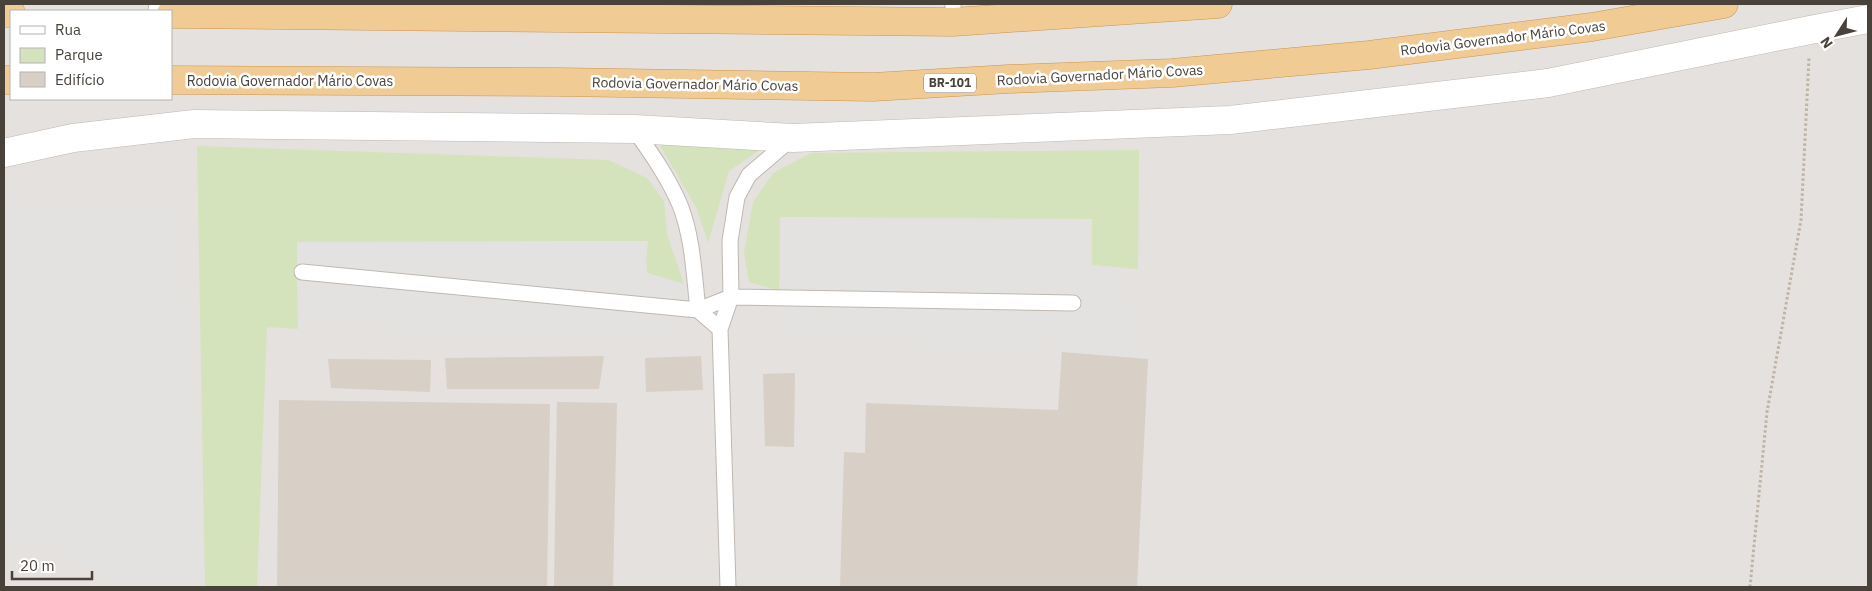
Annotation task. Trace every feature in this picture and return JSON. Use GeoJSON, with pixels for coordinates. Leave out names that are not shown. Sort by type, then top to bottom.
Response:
{"type":"FeatureCollection","features":[{"type":"Feature","properties":{"kind":"highway"},"geometry":{"type":"LineString","coordinates":[[172,14],[440,10],[953,13],[1218,4]]}},
{"type":"Feature","properties":{"kind":"highway","name":"Rodovia Governador Mário Covas"},"geometry":{"type":"LineString","coordinates":[[172,80],[559,82],[873,87],[1172,72],[1379,54],[1592,27],[1724,4]]}},
{"type":"Feature","properties":{"kind":"street"},"geometry":{"type":"LineString","coordinates":[[4,153],[73,138],[194,124],[634,129],[793,138],[1230,120],[1548,83],[1868,20]]}},
{"type":"Feature","properties":{"kind":"lane"},"geometry":{"type":"LineString","coordinates":[[634,129],[665,174],[680,206],[692,248],[698,310],[720,329]]}},
{"type":"Feature","properties":{"kind":"lane"},"geometry":{"type":"LineString","coordinates":[[728,587],[720,329],[731,297],[730,241],[737,198],[749,175],[793,138]]}},
{"type":"Feature","properties":{"kind":"lane"},"geometry":{"type":"LineString","coordinates":[[302,272],[698,310],[731,297],[1073,303]]}},
{"type":"Feature","properties":{"kind":"path"},"geometry":{"type":"LineString","coordinates":[[1750,587],[1767,412],[1801,220],[1810,30]]}},
{"type":"Feature","properties":{"kind":"shaded area"},"geometry":{"type":"Polygon","coordinates":[[[4,4],[1868,4],[1868,587],[4,587],[4,4]]]}},
{"type":"Feature","properties":{"kind":"shaded area"},"geometry":{"type":"Polygon","coordinates":[[[4,195],[181,212],[205,579],[118,582],[43,545],[4,541],[4,195]]]}},
{"type":"Feature","properties":{"kind":"shaded area"},"geometry":{"type":"Polygon","coordinates":[[[780,217],[1092,219],[1092,265],[1120,268],[1148,359],[1062,352],[1038,327],[1037,350],[785,343],[779,322],[780,217]]]}},
{"type":"Feature","properties":{"kind":"shaded area"},"geometry":{"type":"Polygon","coordinates":[[[648,241],[647,273],[684,284],[680,336],[298,329],[297,242],[648,241]]]}},
{"type":"Feature","properties":{"kind":"green space"},"geometry":{"type":"Polygon","coordinates":[[[655,137],[764,147],[729,171],[708,243],[696,207],[655,137]]]}},
{"type":"Feature","properties":{"kind":"green space"},"geometry":{"type":"Polygon","coordinates":[[[197,146],[608,160],[647,178],[664,201],[667,234],[684,284],[647,273],[647,241],[297,242],[298,329],[267,327],[257,587],[205,587],[197,146]]]}},
{"type":"Feature","properties":{"kind":"green space"},"geometry":{"type":"Polygon","coordinates":[[[1139,150],[1138,269],[1092,265],[1092,220],[780,217],[780,291],[749,282],[744,253],[753,202],[773,173],[811,153],[1139,150]]]}},
{"type":"Feature","properties":{"kind":"building"},"geometry":{"type":"Polygon","coordinates":[[[1062,352],[1148,359],[1137,587],[840,587],[844,452],[865,453],[866,403],[1058,410],[1062,352]]]}},
{"type":"Feature","properties":{"kind":"building"},"geometry":{"type":"Polygon","coordinates":[[[604,356],[599,389],[447,389],[445,358],[604,356]]]}},
{"type":"Feature","properties":{"kind":"building"},"geometry":{"type":"Polygon","coordinates":[[[701,356],[703,390],[646,392],[645,358],[701,356]]]}},
{"type":"Feature","properties":{"kind":"building"},"geometry":{"type":"Polygon","coordinates":[[[328,359],[431,360],[430,392],[331,388],[328,359]]]}},
{"type":"Feature","properties":{"kind":"building"},"geometry":{"type":"Polygon","coordinates":[[[795,373],[794,447],[765,446],[763,374],[795,373]]]}},
{"type":"Feature","properties":{"kind":"building"},"geometry":{"type":"Polygon","coordinates":[[[279,400],[550,404],[547,587],[277,587],[279,400]]]}},
{"type":"Feature","properties":{"kind":"building"},"geometry":{"type":"Polygon","coordinates":[[[557,402],[617,403],[613,587],[554,587],[557,402]]]}}]}
